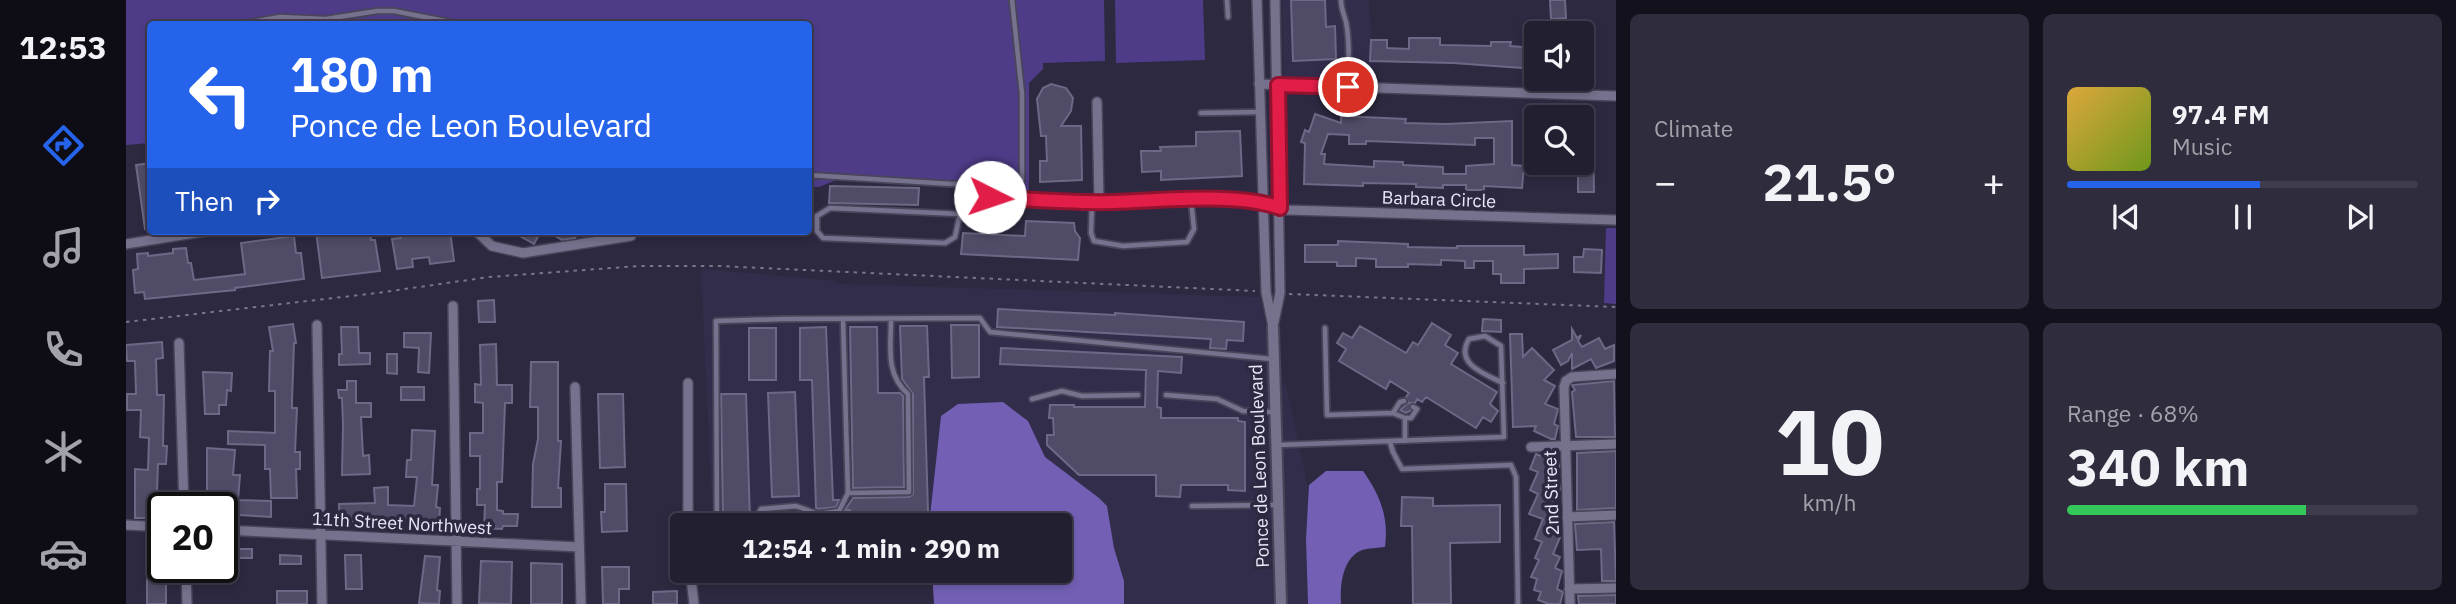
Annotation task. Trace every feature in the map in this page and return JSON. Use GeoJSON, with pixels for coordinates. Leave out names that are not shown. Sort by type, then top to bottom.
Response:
{"type":"FeatureCollection","features":[{"type":"Feature","properties":{"kind":"street","name":"Ponce de Leon Boulevard"},"geometry":{"type":"LineString","coordinates":[[1257,0],[1266,292],[1273,327],[1280,604]]}},
{"type":"Feature","properties":{"kind":"street","name":"Ponce de Leon Boulevard"},"geometry":{"type":"LineString","coordinates":[[1273,327],[1280,293],[1275,0]]}},
{"type":"Feature","properties":{"kind":"street"},"geometry":{"type":"LineString","coordinates":[[1259,84],[1616,96]]}},
{"type":"Feature","properties":{"kind":"street"},"geometry":{"type":"LineString","coordinates":[[1095,202],[1097,103]]}},
{"type":"Feature","properties":{"kind":"street"},"geometry":{"type":"LineString","coordinates":[[1002,198],[1095,202],[1262,201]]}},
{"type":"Feature","properties":{"kind":"street","name":"Barbara Circle"},"geometry":{"type":"LineString","coordinates":[[1262,201],[1289,211],[1616,220]]}},
{"type":"Feature","properties":{"kind":"street"},"geometry":{"type":"LineString","coordinates":[[126,244],[182,235]]}},
{"type":"Feature","properties":{"kind":"street"},"geometry":{"type":"LineString","coordinates":[[481,235],[492,246],[523,253],[631,236]]}},
{"type":"Feature","properties":{"kind":"street"},"geometry":{"type":"LineString","coordinates":[[453,306],[457,604]]}},
{"type":"Feature","properties":{"kind":"street"},"geometry":{"type":"LineString","coordinates":[[317,325],[322,604]]}},
{"type":"Feature","properties":{"kind":"street"},"geometry":{"type":"LineString","coordinates":[[179,343],[184,492]]}},
{"type":"Feature","properties":{"kind":"street","name":"2nd Street"},"geometry":{"type":"LineString","coordinates":[[1570,604],[1563,394],[1566,381],[1580,376],[1616,374]]}},
{"type":"Feature","properties":{"kind":"street"},"geometry":{"type":"LineString","coordinates":[[688,383],[688,513]]}},
{"type":"Feature","properties":{"kind":"street"},"geometry":{"type":"LineString","coordinates":[[575,387],[581,604]]}},
{"type":"Feature","properties":{"kind":"street"},"geometry":{"type":"LineString","coordinates":[[1531,447],[1616,444]]}},
{"type":"Feature","properties":{"kind":"street"},"geometry":{"type":"LineString","coordinates":[[1567,517],[1616,515]]}},
{"type":"Feature","properties":{"kind":"street"},"geometry":{"type":"LineString","coordinates":[[126,525],[147,526]]}},
{"type":"Feature","properties":{"kind":"street","name":"11th Street Northwest"},"geometry":{"type":"LineString","coordinates":[[238,531],[579,547]]}},
{"type":"Feature","properties":{"kind":"street"},"geometry":{"type":"LineString","coordinates":[[186,583],[187,604]]}},
{"type":"Feature","properties":{"kind":"street"},"geometry":{"type":"LineString","coordinates":[[692,583],[694,604]]}},
{"type":"Feature","properties":{"kind":"street"},"geometry":{"type":"LineString","coordinates":[[1569,589],[1616,588]]}},
{"type":"Feature","properties":{"kind":"lane"},"geometry":{"type":"LineString","coordinates":[[812,175],[952,184],[1022,180],[1022,94],[1012,0]]}},
{"type":"Feature","properties":{"kind":"lane"},"geometry":{"type":"LineString","coordinates":[[1227,0],[1228,17]]}},
{"type":"Feature","properties":{"kind":"lane"},"geometry":{"type":"LineString","coordinates":[[1340,0],[1346,21],[1348,87]]}},
{"type":"Feature","properties":{"kind":"lane"},"geometry":{"type":"LineString","coordinates":[[257,21],[280,17],[326,19],[394,11],[445,21]]}},
{"type":"Feature","properties":{"kind":"lane"},"geometry":{"type":"LineString","coordinates":[[1201,113],[1259,112]]}},
{"type":"Feature","properties":{"kind":"lane"},"geometry":{"type":"LineString","coordinates":[[960,214],[955,237],[946,243],[823,238],[817,231],[817,216],[830,208],[960,214],[970,211],[982,198],[1002,198]]}},
{"type":"Feature","properties":{"kind":"lane"},"geometry":{"type":"LineString","coordinates":[[1095,202],[1091,233],[1094,241],[1123,246],[1187,242],[1194,229],[1191,200]]}},
{"type":"Feature","properties":{"kind":"lane"},"geometry":{"type":"LineString","coordinates":[[717,513],[716,321],[980,318],[990,332],[1274,359]]}},
{"type":"Feature","properties":{"kind":"lane"},"geometry":{"type":"LineString","coordinates":[[825,513],[839,511],[848,493],[843,319]]}},
{"type":"Feature","properties":{"kind":"lane"},"geometry":{"type":"LineString","coordinates":[[848,493],[909,492],[908,394],[897,384],[891,369],[891,319]]}},
{"type":"Feature","properties":{"kind":"lane"},"geometry":{"type":"LineString","coordinates":[[1325,328],[1327,415],[1393,414],[1411,418],[1417,409],[1413,407]]}},
{"type":"Feature","properties":{"kind":"lane"},"geometry":{"type":"LineString","coordinates":[[1276,445],[1504,437],[1503,383],[1501,346],[1485,336],[1469,339],[1466,345],[1468,362],[1474,369],[1503,383]]}},
{"type":"Feature","properties":{"kind":"lane"},"geometry":{"type":"LineString","coordinates":[[1032,399],[1062,391],[1082,396],[1138,395]]}},
{"type":"Feature","properties":{"kind":"lane"},"geometry":{"type":"LineString","coordinates":[[1166,395],[1217,399],[1243,411],[1275,412]]}},
{"type":"Feature","properties":{"kind":"lane"},"geometry":{"type":"LineString","coordinates":[[1393,414],[1400,402],[1404,401]]}},
{"type":"Feature","properties":{"kind":"lane"},"geometry":{"type":"LineString","coordinates":[[1405,418],[1405,441]]}},
{"type":"Feature","properties":{"kind":"lane"},"geometry":{"type":"LineString","coordinates":[[1390,441],[1392,452],[1402,469],[1511,466],[1516,477],[1518,604]]}},
{"type":"Feature","properties":{"kind":"lane"},"geometry":{"type":"LineString","coordinates":[[1192,506],[1278,505]]}},
{"type":"Feature","properties":{"kind":"lane"},"geometry":{"type":"LineString","coordinates":[[759,513],[761,509],[796,506],[815,513]]}},
{"type":"Feature","properties":{"kind":"path"},"geometry":{"type":"LineString","coordinates":[[126,322],[489,277],[639,266],[719,265],[1266,292]]}},
{"type":"Feature","properties":{"kind":"path"},"geometry":{"type":"LineString","coordinates":[[1280,293],[1616,307]]}},
{"type":"Feature","properties":{"kind":"shaded area"},"geometry":{"type":"Polygon","coordinates":[[[126,0],[1104,0],[1105,61],[1043,63],[1043,69],[1029,83],[1029,193],[836,180],[812,187],[812,21],[147,21],[147,143],[126,145],[126,0]]]}},
{"type":"Feature","properties":{"kind":"shaded area"},"geometry":{"type":"Polygon","coordinates":[[[1115,0],[1203,0],[1205,60],[1116,63],[1115,0]]]}},
{"type":"Feature","properties":{"kind":"shaded area"},"geometry":{"type":"Polygon","coordinates":[[[1282,0],[1369,0],[1373,82],[1284,79],[1282,0]]]}},
{"type":"Feature","properties":{"kind":"shaded area"},"geometry":{"type":"Polygon","coordinates":[[[1606,228],[1616,228],[1616,304],[1604,303],[1606,228]]]}},
{"type":"Feature","properties":{"kind":"shaded area"},"geometry":{"type":"Polygon","coordinates":[[[701,269],[836,281],[836,284],[1260,297],[1267,332],[1274,604],[1124,604],[1124,581],[1114,548],[1107,506],[1045,457],[1028,421],[941,416],[930,513],[712,513],[701,269]]]}},
{"type":"Feature","properties":{"kind":"shaded area"},"geometry":{"type":"Polygon","coordinates":[[[1281,384],[1286,385],[1309,492],[1306,539],[1308,604],[1287,604],[1281,384]]]}},
{"type":"Feature","properties":{"kind":"shaded area"},"geometry":{"type":"Polygon","coordinates":[[[1003,402],[1028,421],[1045,457],[1107,506],[1114,548],[1124,581],[1124,604],[934,604],[933,583],[1072,583],[1072,513],[930,513],[941,416],[958,404],[1003,402]]]}},
{"type":"Feature","properties":{"kind":"shaded area"},"geometry":{"type":"Polygon","coordinates":[[[1326,471],[1363,471],[1382,507],[1386,526],[1385,547],[1362,550],[1350,559],[1342,581],[1341,604],[1308,604],[1306,539],[1309,485],[1326,471]]]}},
{"type":"Feature","properties":{"kind":"building"},"geometry":{"type":"Polygon","coordinates":[[[1291,0],[1325,0],[1326,27],[1335,26],[1336,59],[1293,61],[1291,0]]]}},
{"type":"Feature","properties":{"kind":"building"},"geometry":{"type":"Polygon","coordinates":[[[1550,0],[1565,0],[1566,18],[1551,19],[1550,0]]]}},
{"type":"Feature","properties":{"kind":"building"},"geometry":{"type":"Polygon","coordinates":[[[1409,38],[1440,38],[1440,45],[1491,46],[1491,42],[1511,42],[1510,46],[1524,47],[1524,68],[1370,61],[1371,40],[1387,40],[1387,48],[1409,49],[1409,38]]]}},
{"type":"Feature","properties":{"kind":"building"},"geometry":{"type":"Polygon","coordinates":[[[1051,84],[1066,88],[1073,98],[1071,111],[1061,126],[1081,126],[1082,180],[1040,182],[1040,161],[1047,161],[1046,136],[1041,136],[1037,99],[1043,88],[1051,84]]]}},
{"type":"Feature","properties":{"kind":"building"},"geometry":{"type":"Polygon","coordinates":[[[1315,114],[1341,123],[1341,116],[1406,119],[1405,123],[1512,121],[1512,165],[1524,166],[1522,188],[1484,186],[1484,190],[1466,190],[1466,185],[1443,185],[1443,188],[1416,187],[1416,184],[1304,184],[1305,143],[1301,142],[1305,130],[1309,132],[1315,114]],[[1328,134],[1321,154],[1325,154],[1324,164],[1374,167],[1374,161],[1403,162],[1403,165],[1443,167],[1443,174],[1466,174],[1466,166],[1494,164],[1494,138],[1475,138],[1475,145],[1366,141],[1366,144],[1349,144],[1349,135],[1328,134]]]}},
{"type":"Feature","properties":{"kind":"building"},"geometry":{"type":"Polygon","coordinates":[[[1240,131],[1242,176],[1161,180],[1161,171],[1142,172],[1141,151],[1161,151],[1160,147],[1196,146],[1196,132],[1240,131]]]}},
{"type":"Feature","properties":{"kind":"building"},"geometry":{"type":"Polygon","coordinates":[[[147,163],[147,229],[145,229],[136,165],[147,163]]]}},
{"type":"Feature","properties":{"kind":"building"},"geometry":{"type":"Polygon","coordinates":[[[1578,175],[1594,175],[1594,192],[1578,192],[1578,175]]]}},
{"type":"Feature","properties":{"kind":"building"},"geometry":{"type":"Polygon","coordinates":[[[830,186],[919,188],[918,205],[829,203],[830,186]]]}},
{"type":"Feature","properties":{"kind":"building"},"geometry":{"type":"Polygon","coordinates":[[[1026,221],[1074,223],[1080,238],[1078,260],[961,254],[963,233],[1025,236],[1026,221]]]}},
{"type":"Feature","properties":{"kind":"building"},"geometry":{"type":"Polygon","coordinates":[[[317,235],[370,235],[371,240],[375,240],[380,271],[322,278],[317,235]]]}},
{"type":"Feature","properties":{"kind":"building"},"geometry":{"type":"Polygon","coordinates":[[[401,235],[451,235],[454,261],[430,264],[429,257],[412,259],[413,267],[397,269],[392,239],[401,238],[401,235]]]}},
{"type":"Feature","properties":{"kind":"building"},"geometry":{"type":"Polygon","coordinates":[[[518,235],[539,235],[534,244],[518,235]]]}},
{"type":"Feature","properties":{"kind":"building"},"geometry":{"type":"Polygon","coordinates":[[[554,235],[577,235],[575,238],[562,240],[554,235]]]}},
{"type":"Feature","properties":{"kind":"building"},"geometry":{"type":"Polygon","coordinates":[[[294,236],[296,253],[301,253],[304,279],[235,290],[145,299],[144,292],[135,293],[133,270],[138,269],[137,254],[148,253],[148,256],[173,253],[173,249],[186,248],[194,280],[245,274],[241,243],[294,236]]]}},
{"type":"Feature","properties":{"kind":"building"},"geometry":{"type":"Polygon","coordinates":[[[1338,241],[1408,244],[1408,247],[1524,246],[1524,255],[1558,254],[1558,268],[1524,269],[1524,283],[1501,283],[1501,274],[1493,274],[1493,261],[1474,261],[1474,268],[1465,268],[1465,261],[1441,260],[1441,265],[1408,264],[1408,267],[1376,267],[1376,259],[1356,258],[1356,266],[1337,266],[1337,262],[1305,262],[1305,245],[1338,245],[1338,241]]]}},
{"type":"Feature","properties":{"kind":"building"},"geometry":{"type":"Polygon","coordinates":[[[1584,249],[1602,250],[1601,273],[1574,272],[1574,257],[1583,257],[1584,249]]]}},
{"type":"Feature","properties":{"kind":"building"},"geometry":{"type":"Polygon","coordinates":[[[494,300],[495,322],[479,322],[478,301],[494,300]]]}},
{"type":"Feature","properties":{"kind":"building"},"geometry":{"type":"Polygon","coordinates":[[[998,309],[1115,313],[1244,322],[1243,341],[1227,340],[1226,349],[1210,348],[1211,339],[997,327],[998,309]]]}},
{"type":"Feature","properties":{"kind":"building"},"geometry":{"type":"Polygon","coordinates":[[[1483,319],[1501,320],[1501,332],[1482,331],[1483,319]]]}},
{"type":"Feature","properties":{"kind":"building"},"geometry":{"type":"Polygon","coordinates":[[[1432,323],[1451,335],[1445,345],[1458,353],[1451,364],[1497,392],[1490,404],[1498,411],[1491,422],[1483,417],[1476,428],[1426,397],[1422,402],[1417,399],[1415,403],[1410,403],[1410,411],[1406,413],[1400,410],[1408,403],[1406,397],[1409,393],[1390,381],[1386,389],[1339,361],[1346,349],[1337,343],[1343,333],[1352,338],[1360,326],[1406,353],[1413,342],[1418,345],[1432,323]]]}},
{"type":"Feature","properties":{"kind":"building"},"geometry":{"type":"Polygon","coordinates":[[[293,324],[296,343],[292,408],[297,408],[295,452],[300,452],[300,469],[296,469],[297,498],[271,498],[270,469],[265,469],[265,445],[228,444],[228,431],[275,433],[275,391],[269,391],[270,351],[273,351],[269,327],[293,324]]]}},
{"type":"Feature","properties":{"kind":"building"},"geometry":{"type":"Polygon","coordinates":[[[951,325],[979,325],[979,377],[952,378],[951,325]]]}},
{"type":"Feature","properties":{"kind":"building"},"geometry":{"type":"Polygon","coordinates":[[[900,326],[927,326],[929,377],[924,377],[928,512],[850,513],[850,510],[845,510],[853,498],[909,497],[913,494],[913,394],[902,379],[900,326]]]}},
{"type":"Feature","properties":{"kind":"building"},"geometry":{"type":"Polygon","coordinates":[[[341,327],[358,327],[359,353],[370,353],[370,364],[339,365],[339,354],[342,354],[341,327]]]}},
{"type":"Feature","properties":{"kind":"building"},"geometry":{"type":"Polygon","coordinates":[[[826,327],[833,500],[839,500],[836,507],[819,509],[816,508],[812,380],[800,380],[800,328],[826,327]]]}},
{"type":"Feature","properties":{"kind":"building"},"geometry":{"type":"Polygon","coordinates":[[[850,327],[877,327],[878,393],[900,393],[903,396],[904,487],[853,488],[850,327]]]}},
{"type":"Feature","properties":{"kind":"building"},"geometry":{"type":"Polygon","coordinates":[[[749,328],[776,328],[776,380],[749,380],[749,328]]]}},
{"type":"Feature","properties":{"kind":"building"},"geometry":{"type":"Polygon","coordinates":[[[1572,329],[1577,338],[1581,335],[1578,341],[1582,347],[1599,338],[1605,349],[1614,345],[1614,361],[1596,368],[1591,359],[1572,369],[1572,353],[1568,361],[1561,365],[1553,350],[1572,340],[1572,329]]]}},
{"type":"Feature","properties":{"kind":"building"},"geometry":{"type":"Polygon","coordinates":[[[404,333],[431,333],[429,373],[418,372],[419,348],[404,347],[404,333]]]}},
{"type":"Feature","properties":{"kind":"building"},"geometry":{"type":"Polygon","coordinates":[[[1510,334],[1522,334],[1523,357],[1532,348],[1554,370],[1544,380],[1555,386],[1545,404],[1558,409],[1554,424],[1558,426],[1555,439],[1534,431],[1536,426],[1513,427],[1510,334]]]}},
{"type":"Feature","properties":{"kind":"building"},"geometry":{"type":"Polygon","coordinates":[[[162,342],[163,358],[156,359],[157,395],[164,395],[163,446],[167,446],[166,464],[158,464],[157,492],[147,492],[147,518],[135,518],[135,469],[148,470],[149,438],[140,437],[141,410],[127,410],[127,394],[136,394],[135,361],[127,361],[126,345],[162,342]]]}},
{"type":"Feature","properties":{"kind":"building"},"geometry":{"type":"Polygon","coordinates":[[[496,344],[497,385],[512,385],[512,403],[505,403],[502,482],[497,482],[497,510],[503,511],[503,514],[518,514],[517,526],[503,526],[502,529],[484,528],[485,505],[477,505],[480,456],[470,456],[470,433],[483,433],[483,403],[475,402],[475,384],[481,385],[480,345],[496,344]]]}},
{"type":"Feature","properties":{"kind":"building"},"geometry":{"type":"Polygon","coordinates":[[[1001,348],[1182,357],[1181,373],[1158,371],[1157,407],[1161,408],[1161,418],[1238,418],[1238,421],[1245,422],[1245,491],[1228,490],[1228,485],[1181,485],[1180,497],[1156,496],[1156,475],[1079,475],[1047,445],[1047,435],[1054,435],[1053,418],[1049,418],[1050,405],[1145,407],[1146,370],[1000,364],[1001,348]]]}},
{"type":"Feature","properties":{"kind":"building"},"geometry":{"type":"Polygon","coordinates":[[[387,354],[397,354],[397,374],[387,373],[387,354]]]}},
{"type":"Feature","properties":{"kind":"building"},"geometry":{"type":"Polygon","coordinates":[[[531,362],[558,362],[558,441],[561,441],[558,488],[561,488],[561,507],[532,507],[538,407],[530,407],[531,362]]]}},
{"type":"Feature","properties":{"kind":"building"},"geometry":{"type":"Polygon","coordinates":[[[203,372],[232,373],[231,391],[227,390],[226,405],[219,405],[219,414],[205,414],[203,372]]]}},
{"type":"Feature","properties":{"kind":"building"},"geometry":{"type":"Polygon","coordinates":[[[347,381],[356,381],[356,403],[371,403],[371,417],[361,417],[363,456],[369,455],[370,474],[342,475],[342,398],[339,398],[338,390],[347,390],[347,381]]]}},
{"type":"Feature","properties":{"kind":"building"},"geometry":{"type":"Polygon","coordinates":[[[1614,381],[1615,437],[1576,437],[1572,392],[1575,390],[1572,385],[1614,381]]]}},
{"type":"Feature","properties":{"kind":"building"},"geometry":{"type":"Polygon","coordinates":[[[401,387],[424,387],[424,400],[401,400],[401,387]]]}},
{"type":"Feature","properties":{"kind":"building"},"geometry":{"type":"Polygon","coordinates":[[[795,392],[799,496],[772,497],[768,393],[795,392]]]}},
{"type":"Feature","properties":{"kind":"building"},"geometry":{"type":"Polygon","coordinates":[[[598,394],[623,394],[625,467],[600,468],[598,394]]]}},
{"type":"Feature","properties":{"kind":"building"},"geometry":{"type":"Polygon","coordinates":[[[721,394],[746,394],[750,513],[723,513],[721,394]]]}},
{"type":"Feature","properties":{"kind":"building"},"geometry":{"type":"Polygon","coordinates":[[[412,430],[435,431],[432,485],[438,485],[436,507],[440,508],[439,525],[389,522],[376,524],[376,521],[340,523],[339,504],[375,503],[374,488],[388,487],[388,505],[414,506],[417,477],[406,477],[407,460],[411,460],[412,430]]]}},
{"type":"Feature","properties":{"kind":"building"},"geometry":{"type":"Polygon","coordinates":[[[207,448],[235,450],[233,475],[240,475],[238,500],[238,492],[207,492],[207,448]]]}},
{"type":"Feature","properties":{"kind":"building"},"geometry":{"type":"Polygon","coordinates":[[[1616,451],[1616,508],[1577,510],[1577,453],[1616,451]]]}},
{"type":"Feature","properties":{"kind":"building"},"geometry":{"type":"Polygon","coordinates":[[[1536,454],[1559,463],[1554,483],[1560,485],[1560,489],[1554,504],[1560,506],[1560,512],[1554,527],[1561,530],[1561,535],[1553,554],[1560,557],[1555,568],[1562,571],[1557,589],[1563,592],[1560,604],[1538,600],[1541,592],[1534,590],[1537,579],[1531,577],[1539,560],[1535,558],[1542,542],[1535,539],[1543,519],[1529,514],[1538,494],[1530,490],[1538,472],[1530,469],[1536,454]]]}},
{"type":"Feature","properties":{"kind":"building"},"geometry":{"type":"Polygon","coordinates":[[[605,484],[626,484],[627,531],[602,532],[601,512],[605,512],[605,484]]]}},
{"type":"Feature","properties":{"kind":"building"},"geometry":{"type":"Polygon","coordinates":[[[1402,497],[1433,498],[1433,506],[1500,505],[1500,542],[1450,543],[1451,604],[1413,604],[1412,526],[1401,526],[1402,497]]]}},
{"type":"Feature","properties":{"kind":"building"},"geometry":{"type":"Polygon","coordinates":[[[238,500],[271,501],[271,517],[238,515],[238,500]]]}},
{"type":"Feature","properties":{"kind":"building"},"geometry":{"type":"Polygon","coordinates":[[[1614,522],[1616,581],[1602,581],[1601,549],[1577,550],[1575,524],[1614,522]]]}},
{"type":"Feature","properties":{"kind":"building"},"geometry":{"type":"Polygon","coordinates":[[[238,549],[252,549],[252,558],[238,558],[238,549]]]}},
{"type":"Feature","properties":{"kind":"building"},"geometry":{"type":"Polygon","coordinates":[[[280,555],[301,556],[301,564],[280,564],[280,555]]]}},
{"type":"Feature","properties":{"kind":"building"},"geometry":{"type":"Polygon","coordinates":[[[345,555],[361,555],[362,589],[346,589],[345,555]]]}},
{"type":"Feature","properties":{"kind":"building"},"geometry":{"type":"Polygon","coordinates":[[[425,556],[440,557],[437,590],[440,591],[439,604],[419,603],[425,556]]]}},
{"type":"Feature","properties":{"kind":"building"},"geometry":{"type":"Polygon","coordinates":[[[481,561],[512,562],[511,604],[479,603],[481,561]]]}},
{"type":"Feature","properties":{"kind":"building"},"geometry":{"type":"Polygon","coordinates":[[[531,563],[562,564],[562,604],[531,604],[531,563]]]}},
{"type":"Feature","properties":{"kind":"building"},"geometry":{"type":"Polygon","coordinates":[[[602,567],[629,567],[629,589],[619,589],[619,604],[603,604],[602,567]]]}},
{"type":"Feature","properties":{"kind":"building"},"geometry":{"type":"Polygon","coordinates":[[[147,583],[166,583],[166,604],[147,604],[147,583]]]}},
{"type":"Feature","properties":{"kind":"building"},"geometry":{"type":"Polygon","coordinates":[[[277,591],[307,591],[307,604],[277,604],[277,591]]]}},
{"type":"Feature","properties":{"kind":"building"},"geometry":{"type":"Polygon","coordinates":[[[677,591],[677,604],[653,604],[653,592],[677,591]]]}},
{"type":"Feature","properties":{"kind":"building"},"geometry":{"type":"Polygon","coordinates":[[[1616,595],[1616,604],[1579,604],[1578,596],[1616,595]]]}},
{"type":"Feature","properties":{"kind":"route"},"geometry":{"type":"LineString","coordinates":[[990,197],[1099,202],[1262,201],[1280,208],[1278,85],[1348,87]]}}]}
